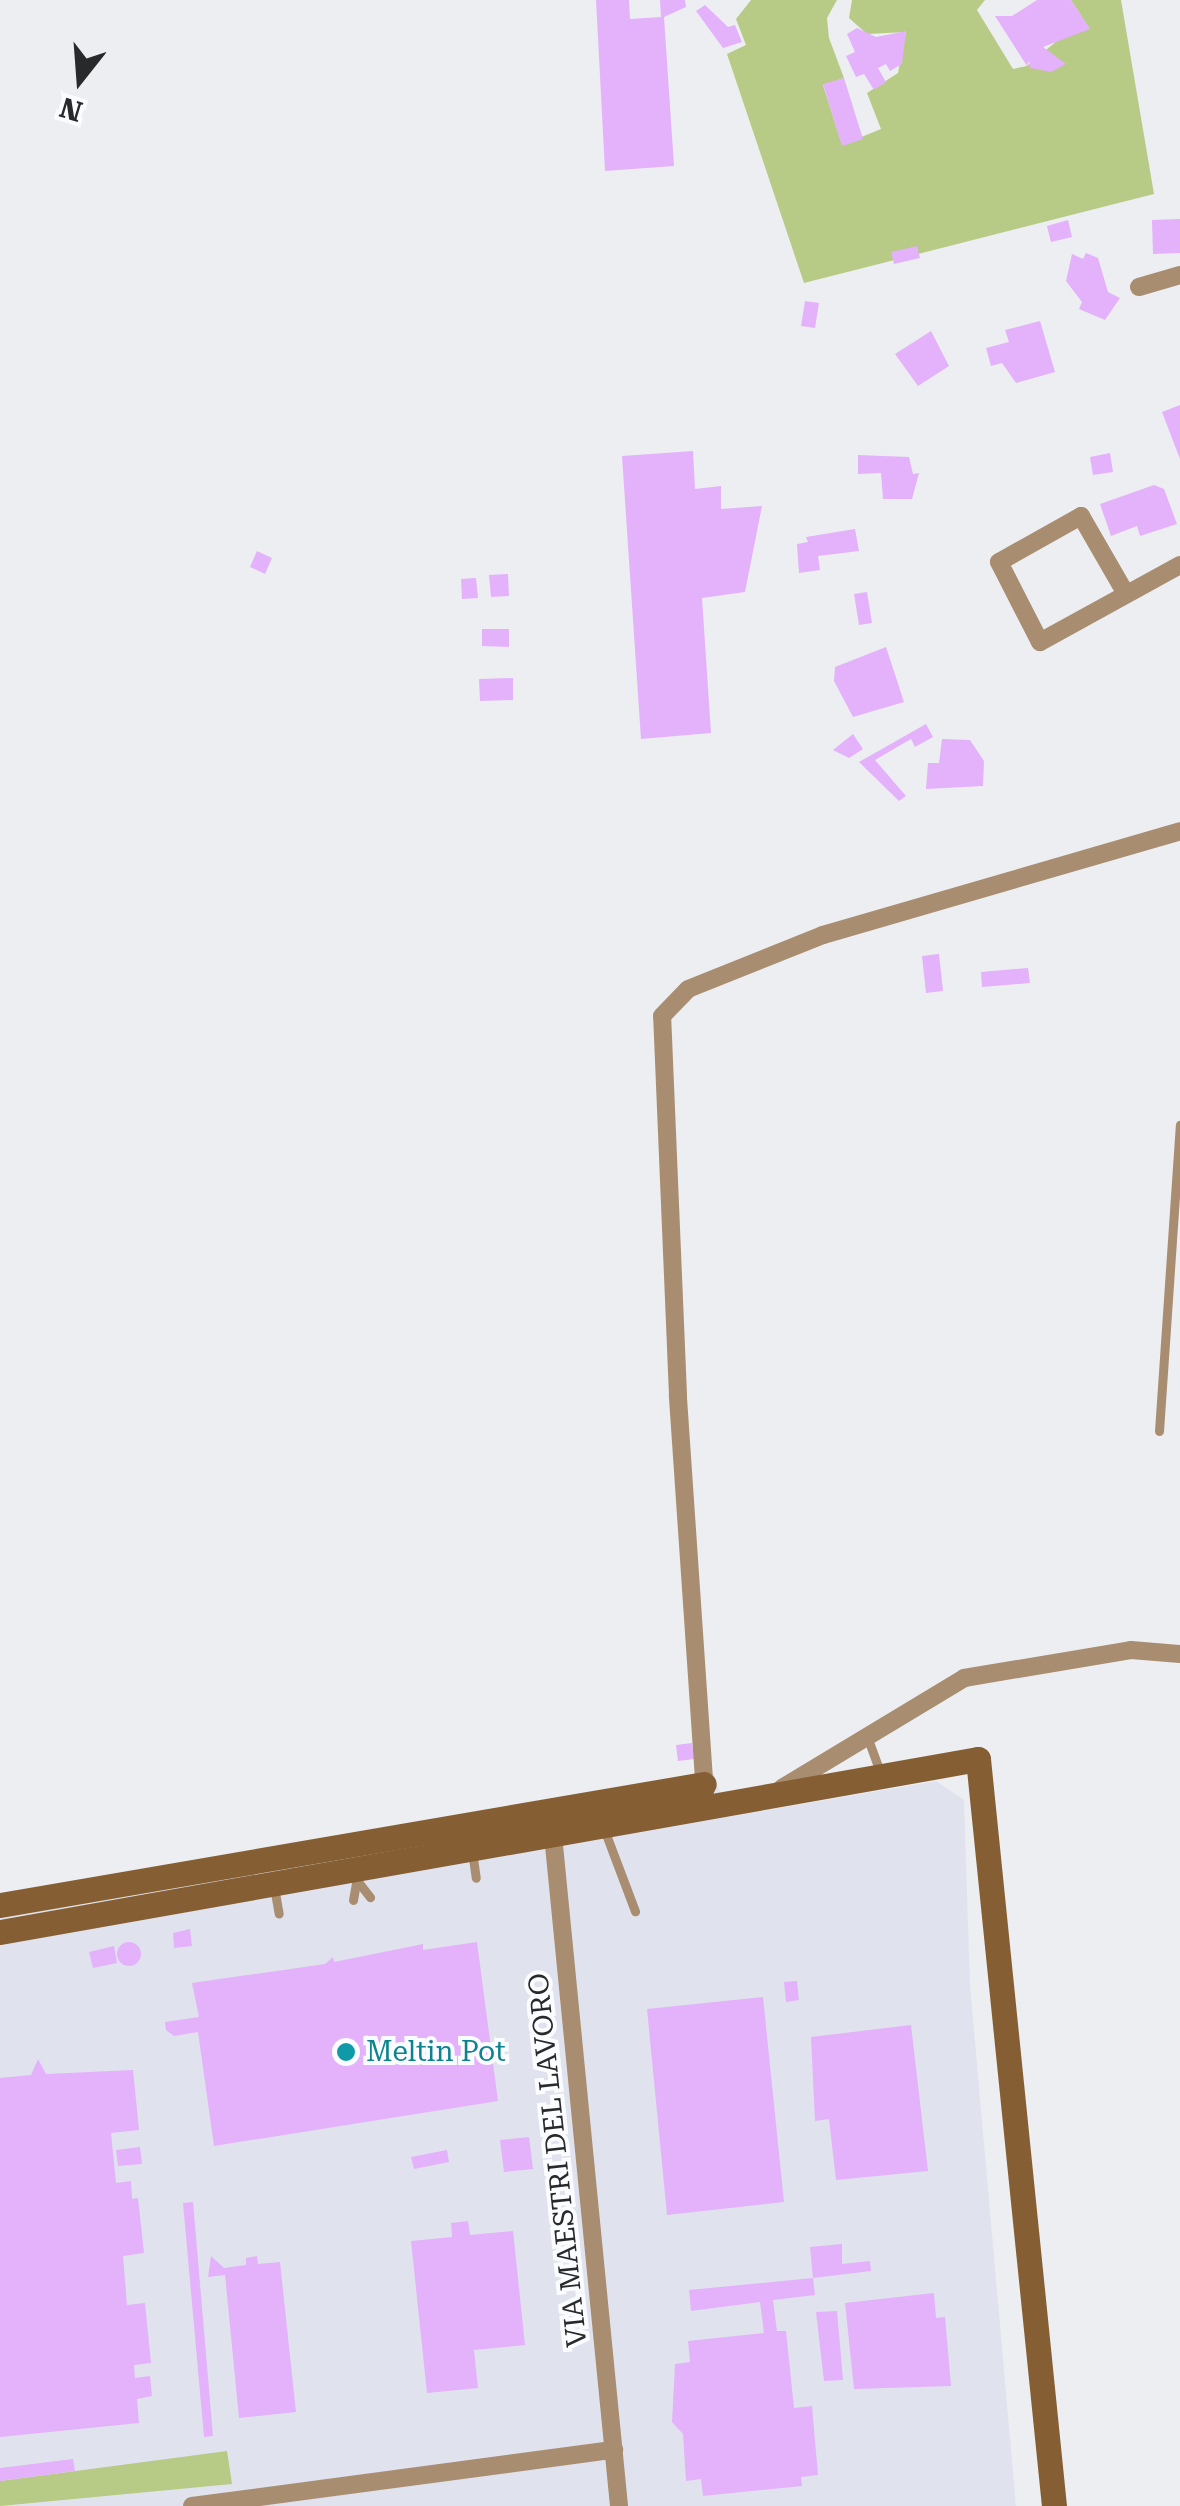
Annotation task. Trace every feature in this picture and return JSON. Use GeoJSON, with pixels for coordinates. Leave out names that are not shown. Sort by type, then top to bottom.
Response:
{"type":"FeatureCollection","features":[{"type":"Feature","properties":{"kind":"street"},"geometry":{"type":"LineString","coordinates":[[1139,287],[1180,275]]}},
{"type":"Feature","properties":{"kind":"street"},"geometry":{"type":"LineString","coordinates":[[1126,594],[1080,516],[999,562],[1040,642],[1180,565]]}},
{"type":"Feature","properties":{"kind":"street"},"geometry":{"type":"LineString","coordinates":[[708,1811],[662,1016],[688,989],[822,935],[1180,831]]}},
{"type":"Feature","properties":{"kind":"street"},"geometry":{"type":"LineString","coordinates":[[777,1790],[868,1739],[964,1678],[1131,1650],[1180,1654]]}},
{"type":"Feature","properties":{"kind":"street"},"geometry":{"type":"LineString","coordinates":[[469,1836],[554,1836],[708,1811],[777,1790],[978,1759],[1054,2506]]}},
{"type":"Feature","properties":{"kind":"street"},"geometry":{"type":"LineString","coordinates":[[0,1905],[272,1870],[356,1864],[469,1836],[548,1810],[704,1784]]}},
{"type":"Feature","properties":{"kind":"street","name":"VIA MAESTRI DEL LAVORO"},"geometry":{"type":"LineString","coordinates":[[548,1810],[554,1836],[619,2506]]}},
{"type":"Feature","properties":{"kind":"street"},"geometry":{"type":"LineString","coordinates":[[0,1932],[272,1870]]}},
{"type":"Feature","properties":{"kind":"street"},"geometry":{"type":"LineString","coordinates":[[192,2506],[614,2450]]}},
{"type":"Feature","properties":{"kind":"lane"},"geometry":{"type":"LineString","coordinates":[[1159,1431],[1180,1125]]}},
{"type":"Feature","properties":{"kind":"lane"},"geometry":{"type":"LineString","coordinates":[[868,1739],[881,1774]]}},
{"type":"Feature","properties":{"kind":"lane"},"geometry":{"type":"LineString","coordinates":[[598,1802],[635,1911]]}},
{"type":"Feature","properties":{"kind":"lane"},"geometry":{"type":"LineString","coordinates":[[469,1836],[476,1878]]}},
{"type":"Feature","properties":{"kind":"lane"},"geometry":{"type":"LineString","coordinates":[[356,1864],[370,1897]]}},
{"type":"Feature","properties":{"kind":"lane"},"geometry":{"type":"LineString","coordinates":[[353,1900],[356,1864]]}},
{"type":"Feature","properties":{"kind":"lane"},"geometry":{"type":"LineString","coordinates":[[272,1870],[278,1914]]}},
{"type":"Feature","properties":{"kind":"shaded area"},"geometry":{"type":"Polygon","coordinates":[[[714,1774],[728,1817],[936,1781],[964,1800],[970,1985],[1016,2506],[0,2506],[0,1894],[714,1774]]]}},
{"type":"Feature","properties":{"kind":"green space"},"geometry":{"type":"Polygon","coordinates":[[[751,0],[837,0],[827,18],[829,38],[844,78],[823,85],[842,145],[881,129],[867,93],[898,73],[906,32],[867,34],[849,18],[852,0],[985,0],[977,10],[1013,69],[1027,66],[1064,35],[1089,28],[1071,0],[1121,0],[1154,194],[804,283],[727,54],[746,45],[736,19],[751,0]]]}},
{"type":"Feature","properties":{"kind":"green space"},"geometry":{"type":"Polygon","coordinates":[[[227,2451],[232,2484],[0,2506],[0,2481],[227,2451]]]}},
{"type":"Feature","properties":{"kind":"building"},"geometry":{"type":"Polygon","coordinates":[[[596,0],[629,0],[630,19],[661,17],[660,0],[685,0],[686,7],[664,17],[674,166],[605,171],[596,0]]]}},
{"type":"Feature","properties":{"kind":"building"},"geometry":{"type":"Polygon","coordinates":[[[1037,0],[1071,0],[1090,29],[1043,47],[1066,64],[1051,72],[1030,68],[1029,61],[1027,66],[995,16],[1012,16],[1037,0]]]}},
{"type":"Feature","properties":{"kind":"building"},"geometry":{"type":"Polygon","coordinates":[[[705,5],[728,27],[735,25],[742,42],[723,48],[696,11],[705,5]]]}},
{"type":"Feature","properties":{"kind":"building"},"geometry":{"type":"Polygon","coordinates":[[[857,28],[876,37],[906,31],[902,64],[890,71],[886,64],[878,68],[886,82],[874,90],[864,74],[856,77],[846,56],[855,52],[847,34],[857,28]]]}},
{"type":"Feature","properties":{"kind":"building"},"geometry":{"type":"Polygon","coordinates":[[[844,78],[863,139],[842,146],[823,84],[844,78]]]}},
{"type":"Feature","properties":{"kind":"building"},"geometry":{"type":"Polygon","coordinates":[[[1180,219],[1180,253],[1153,254],[1152,220],[1180,219]]]}},
{"type":"Feature","properties":{"kind":"building"},"geometry":{"type":"Polygon","coordinates":[[[1068,220],[1072,237],[1051,242],[1047,226],[1068,220]]]}},
{"type":"Feature","properties":{"kind":"building"},"geometry":{"type":"Polygon","coordinates":[[[917,246],[920,258],[894,264],[891,252],[917,246]]]}},
{"type":"Feature","properties":{"kind":"building"},"geometry":{"type":"Polygon","coordinates":[[[1086,253],[1098,258],[1108,292],[1120,298],[1105,320],[1079,309],[1082,302],[1066,281],[1072,254],[1083,259],[1086,253]]]}},
{"type":"Feature","properties":{"kind":"building"},"geometry":{"type":"Polygon","coordinates":[[[805,301],[819,303],[815,328],[801,326],[805,301]]]}},
{"type":"Feature","properties":{"kind":"building"},"geometry":{"type":"Polygon","coordinates":[[[1040,321],[1055,372],[1016,383],[1002,363],[991,366],[986,348],[1009,342],[1005,330],[1040,321]]]}},
{"type":"Feature","properties":{"kind":"building"},"geometry":{"type":"Polygon","coordinates":[[[931,331],[949,366],[918,386],[895,354],[931,331]]]}},
{"type":"Feature","properties":{"kind":"building"},"geometry":{"type":"Polygon","coordinates":[[[1180,405],[1180,459],[1162,412],[1180,405]]]}},
{"type":"Feature","properties":{"kind":"building"},"geometry":{"type":"Polygon","coordinates":[[[693,451],[695,489],[721,486],[721,509],[762,506],[745,592],[702,598],[711,733],[641,739],[622,456],[693,451]]]}},
{"type":"Feature","properties":{"kind":"building"},"geometry":{"type":"Polygon","coordinates":[[[1110,453],[1113,472],[1093,475],[1090,457],[1110,453]]]}},
{"type":"Feature","properties":{"kind":"building"},"geometry":{"type":"Polygon","coordinates":[[[858,455],[909,457],[913,474],[919,473],[912,499],[883,499],[881,473],[858,474],[858,455]]]}},
{"type":"Feature","properties":{"kind":"building"},"geometry":{"type":"Polygon","coordinates":[[[1154,485],[1164,489],[1177,524],[1140,536],[1137,526],[1111,536],[1100,504],[1154,485]]]}},
{"type":"Feature","properties":{"kind":"building"},"geometry":{"type":"Polygon","coordinates":[[[855,529],[859,551],[818,556],[820,570],[799,573],[797,544],[808,542],[806,537],[855,529]]]}},
{"type":"Feature","properties":{"kind":"building"},"geometry":{"type":"Polygon","coordinates":[[[257,551],[272,558],[265,574],[250,567],[257,551]]]}},
{"type":"Feature","properties":{"kind":"building"},"geometry":{"type":"Polygon","coordinates":[[[508,574],[509,596],[491,597],[489,575],[508,574]]]}},
{"type":"Feature","properties":{"kind":"building"},"geometry":{"type":"Polygon","coordinates":[[[476,578],[478,598],[462,599],[461,579],[476,578]]]}},
{"type":"Feature","properties":{"kind":"building"},"geometry":{"type":"Polygon","coordinates":[[[867,592],[872,623],[859,625],[854,594],[867,592]]]}},
{"type":"Feature","properties":{"kind":"building"},"geometry":{"type":"Polygon","coordinates":[[[482,629],[509,629],[509,647],[482,646],[482,629]]]}},
{"type":"Feature","properties":{"kind":"building"},"geometry":{"type":"Polygon","coordinates":[[[886,647],[904,702],[853,717],[834,681],[835,667],[886,647]]]}},
{"type":"Feature","properties":{"kind":"building"},"geometry":{"type":"Polygon","coordinates":[[[513,678],[513,700],[480,701],[479,679],[513,678]]]}},
{"type":"Feature","properties":{"kind":"building"},"geometry":{"type":"Polygon","coordinates":[[[926,724],[933,737],[915,747],[911,739],[875,760],[906,796],[899,801],[859,762],[926,724]]]}},
{"type":"Feature","properties":{"kind":"building"},"geometry":{"type":"Polygon","coordinates":[[[853,734],[863,749],[849,758],[833,750],[853,734]]]}},
{"type":"Feature","properties":{"kind":"building"},"geometry":{"type":"Polygon","coordinates":[[[942,739],[970,740],[984,761],[983,786],[926,789],[928,763],[939,763],[942,739]]]}},
{"type":"Feature","properties":{"kind":"building"},"geometry":{"type":"Polygon","coordinates":[[[939,954],[943,991],[926,993],[922,956],[939,954]]]}},
{"type":"Feature","properties":{"kind":"building"},"geometry":{"type":"Polygon","coordinates":[[[1028,968],[1030,983],[982,987],[981,972],[1028,968]]]}},
{"type":"Feature","properties":{"kind":"building"},"geometry":{"type":"Polygon","coordinates":[[[692,1743],[694,1759],[678,1761],[676,1745],[692,1743]]]}},
{"type":"Feature","properties":{"kind":"building"},"geometry":{"type":"Polygon","coordinates":[[[190,1929],[192,1946],[174,1948],[173,1933],[190,1929]]]}},
{"type":"Feature","properties":{"kind":"building"},"geometry":{"type":"Polygon","coordinates":[[[129,1942],[141,1954],[129,1966],[117,1954],[129,1942]]]}},
{"type":"Feature","properties":{"kind":"building","name":"Meltin Pot"},"geometry":{"type":"Polygon","coordinates":[[[477,1942],[498,2101],[214,2146],[198,2032],[174,2036],[166,2030],[165,2022],[199,2017],[192,1983],[325,1964],[333,1957],[334,1962],[423,1944],[423,1950],[477,1942]]]}},
{"type":"Feature","properties":{"kind":"building"},"geometry":{"type":"Polygon","coordinates":[[[114,1946],[117,1963],[93,1968],[89,1952],[114,1946]]]}},
{"type":"Feature","properties":{"kind":"building"},"geometry":{"type":"Polygon","coordinates":[[[797,1981],[799,2000],[786,2002],[784,1982],[797,1981]]]}},
{"type":"Feature","properties":{"kind":"building"},"geometry":{"type":"Polygon","coordinates":[[[763,1997],[784,2202],[667,2215],[647,2009],[763,1997]]]}},
{"type":"Feature","properties":{"kind":"building"},"geometry":{"type":"Polygon","coordinates":[[[911,2025],[928,2171],[836,2180],[829,2119],[815,2121],[811,2037],[911,2025]]]}},
{"type":"Feature","properties":{"kind":"building"},"geometry":{"type":"Polygon","coordinates":[[[38,2059],[46,2074],[133,2070],[139,2130],[111,2133],[116,2183],[131,2181],[132,2199],[138,2198],[144,2253],[123,2256],[127,2305],[145,2303],[151,2363],[134,2365],[135,2378],[150,2376],[152,2396],[137,2399],[139,2423],[0,2437],[0,2078],[31,2075],[38,2059]]]}},
{"type":"Feature","properties":{"kind":"building"},"geometry":{"type":"Polygon","coordinates":[[[529,2137],[533,2169],[504,2172],[500,2140],[529,2137]]]}},
{"type":"Feature","properties":{"kind":"building"},"geometry":{"type":"Polygon","coordinates":[[[140,2147],[142,2164],[118,2166],[116,2150],[140,2147]]]}},
{"type":"Feature","properties":{"kind":"building"},"geometry":{"type":"Polygon","coordinates":[[[447,2150],[449,2162],[414,2169],[411,2157],[447,2150]]]}},
{"type":"Feature","properties":{"kind":"building"},"geometry":{"type":"Polygon","coordinates":[[[193,2202],[213,2436],[204,2437],[183,2203],[193,2202]]]}},
{"type":"Feature","properties":{"kind":"building"},"geometry":{"type":"Polygon","coordinates":[[[468,2221],[470,2235],[513,2231],[525,2345],[474,2350],[478,2388],[427,2393],[411,2241],[452,2237],[451,2223],[468,2221]]]}},
{"type":"Feature","properties":{"kind":"building"},"geometry":{"type":"Polygon","coordinates":[[[842,2244],[842,2264],[870,2261],[871,2271],[813,2278],[810,2247],[842,2244]]]}},
{"type":"Feature","properties":{"kind":"building"},"geometry":{"type":"Polygon","coordinates":[[[211,2256],[224,2268],[246,2265],[246,2258],[257,2256],[258,2264],[280,2262],[296,2412],[239,2418],[225,2275],[208,2277],[211,2256]]]}},
{"type":"Feature","properties":{"kind":"building"},"geometry":{"type":"Polygon","coordinates":[[[813,2278],[815,2295],[773,2300],[777,2331],[786,2331],[794,2408],[812,2406],[818,2475],[801,2477],[802,2486],[703,2496],[701,2479],[686,2481],[683,2434],[672,2422],[675,2364],[690,2362],[688,2341],[764,2333],[760,2302],[691,2311],[689,2290],[813,2278]]]}},
{"type":"Feature","properties":{"kind":"building"},"geometry":{"type":"Polygon","coordinates":[[[934,2293],[936,2318],[945,2317],[951,2386],[854,2389],[845,2303],[934,2293]]]}},
{"type":"Feature","properties":{"kind":"building"},"geometry":{"type":"Polygon","coordinates":[[[837,2311],[843,2380],[824,2381],[816,2312],[837,2311]]]}},
{"type":"Feature","properties":{"kind":"building"},"geometry":{"type":"Polygon","coordinates":[[[73,2459],[75,2471],[0,2481],[0,2468],[73,2459]]]}},
{"type":"Feature","properties":{"kind":"place","name":"Meltin Pot"},"geometry":{"type":"Point","coordinates":[346,2052]}}]}
